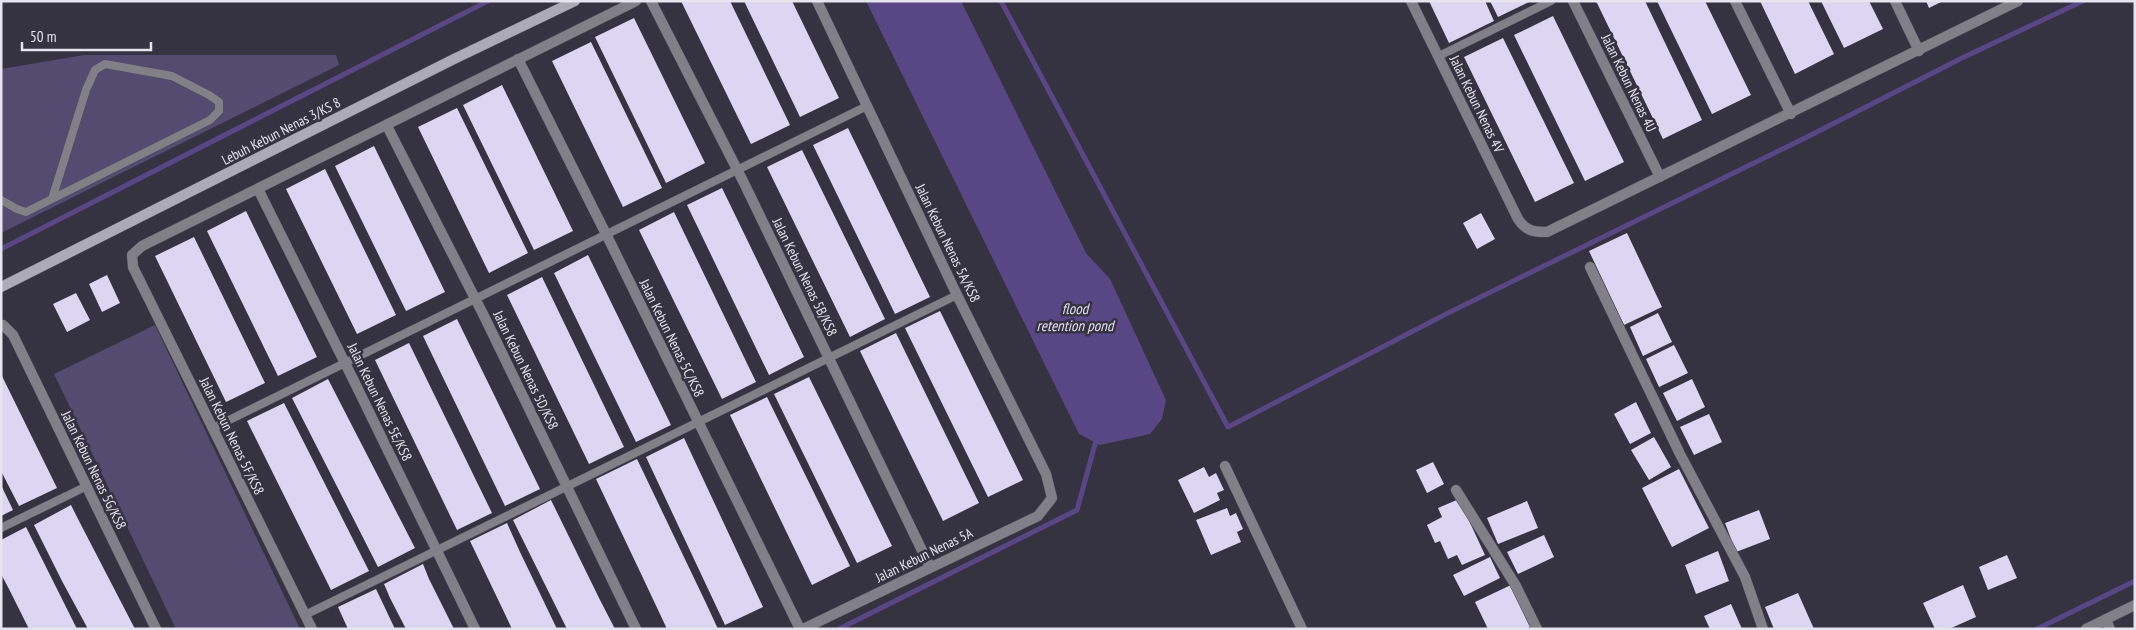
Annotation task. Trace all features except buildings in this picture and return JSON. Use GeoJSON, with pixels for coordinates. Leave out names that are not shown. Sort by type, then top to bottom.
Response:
{"type":"FeatureCollection","features":[{"type":"Feature","properties":{"kind":"street","name":"Lebuh Kebun Nenas 3/KS 8"},"geometry":{"type":"LineString","coordinates":[[1,287],[454,59],[575,1]]}},
{"type":"Feature","properties":{"kind":"street"},"geometry":{"type":"LineString","coordinates":[[258,189],[636,1]]}},
{"type":"Feature","properties":{"kind":"street","name":"Jalan Kebun Nenas 5B/KS8"},"geometry":{"type":"LineString","coordinates":[[651,1],[738,171],[930,567]]}},
{"type":"Feature","properties":{"kind":"street","name":"Jalan Kebun Nenas 5A/KS8"},"geometry":{"type":"LineString","coordinates":[[817,1],[1046,474],[1052,498]]}},
{"type":"Feature","properties":{"kind":"street","name":"Jalan Kebun Nenas 4V"},"geometry":{"type":"LineString","coordinates":[[1411,1],[1524,228],[1534,232],[1548,232],[1660,177]]}},
{"type":"Feature","properties":{"kind":"street","name":"Jalan Kebun Nenas 4U"},"geometry":{"type":"LineString","coordinates":[[1573,1],[1660,177]]}},
{"type":"Feature","properties":{"kind":"street"},"geometry":{"type":"LineString","coordinates":[[1734,1],[1790,114]]}},
{"type":"Feature","properties":{"kind":"street"},"geometry":{"type":"LineString","coordinates":[[1895,1],[1919,51]]}},
{"type":"Feature","properties":{"kind":"street"},"geometry":{"type":"LineString","coordinates":[[1660,177],[2018,1]]}},
{"type":"Feature","properties":{"kind":"street","name":"Jalan Kebun Nenas 5C/KS8"},"geometry":{"type":"LineString","coordinates":[[518,60],[801,629]]}},
{"type":"Feature","properties":{"kind":"street","name":"Jalan Kebun Nenas 5D/KS8"},"geometry":{"type":"LineString","coordinates":[[387,126],[475,299],[636,629]]}},
{"type":"Feature","properties":{"kind":"street","name":"Jalan Kebun Nenas 5F/KS8"},"geometry":{"type":"LineString","coordinates":[[258,189],[142,246],[132,255],[133,268],[312,629]]}},
{"type":"Feature","properties":{"kind":"street","name":"Jalan Kebun Nenas 5E/KS8"},"geometry":{"type":"LineString","coordinates":[[258,189],[346,363],[475,629]]}},
{"type":"Feature","properties":{"kind":"street"},"geometry":{"type":"LineString","coordinates":[[1590,267],[1680,454],[1745,578],[1763,629]]}},
{"type":"Feature","properties":{"kind":"street","name":"Jalan Kebun Nenas 5G/KS8"},"geometry":{"type":"LineString","coordinates":[[2,325],[13,335],[156,629]]}},
{"type":"Feature","properties":{"kind":"street"},"geometry":{"type":"LineString","coordinates":[[1224,466],[1302,629]]}},
{"type":"Feature","properties":{"kind":"street"},"geometry":{"type":"LineString","coordinates":[[1456,490],[1516,586],[1537,629]]}},
{"type":"Feature","properties":{"kind":"street","name":"Jalan Kebun Nenas 5A"},"geometry":{"type":"LineString","coordinates":[[801,629],[1038,516],[1052,498]]}},
{"type":"Feature","properties":{"kind":"street"},"geometry":{"type":"LineString","coordinates":[[2086,629],[2135,605]]}},
{"type":"Feature","properties":{"kind":"street"},"geometry":{"type":"LineString","coordinates":[[2106,619],[2110,629]]}},
{"type":"Feature","properties":{"kind":"lane"},"geometry":{"type":"LineString","coordinates":[[1438,56],[1551,1]]}},
{"type":"Feature","properties":{"kind":"lane"},"geometry":{"type":"LineString","coordinates":[[1,200],[26,212],[52,199],[210,120],[219,111],[219,102],[172,76],[105,64],[95,70],[59,173],[52,199]]}},
{"type":"Feature","properties":{"kind":"lane"},"geometry":{"type":"LineString","coordinates":[[213,428],[867,106]]}},
{"type":"Feature","properties":{"kind":"lane"},"geometry":{"type":"LineString","coordinates":[[305,615],[958,295]]}},
{"type":"Feature","properties":{"kind":"lane"},"geometry":{"type":"LineString","coordinates":[[1,528],[87,486]]}},
{"type":"Feature","properties":{"kind":"shaded area"},"geometry":{"type":"Polygon","coordinates":[[[84,55],[336,55],[339,65],[1,233],[1,69],[84,55]]]}},
{"type":"Feature","properties":{"kind":"shaded area"},"geometry":{"type":"Polygon","coordinates":[[[155,325],[300,629],[176,629],[54,374],[155,325]]]}},
{"type":"Feature","properties":{"kind":"water","name":"flood retention pond"},"geometry":{"type":"Polygon","coordinates":[[[866,1],[961,1],[1086,253],[1110,279],[1166,400],[1162,419],[1150,434],[1100,445],[1079,434],[866,1]]]}},
{"type":"Feature","properties":{"kind":"waterway"},"geometry":{"type":"LineString","coordinates":[[1,249],[488,1]]}},
{"type":"Feature","properties":{"kind":"waterway"},"geometry":{"type":"LineString","coordinates":[[1001,1],[1228,427],[1448,313],[1809,136],[1962,58],[2083,1]]}},
{"type":"Feature","properties":{"kind":"waterway"},"geometry":{"type":"LineString","coordinates":[[839,629],[1077,510],[1097,437]]}},
{"type":"Feature","properties":{"kind":"waterway"},"geometry":{"type":"LineString","coordinates":[[2037,629],[2135,581]]}}]}
